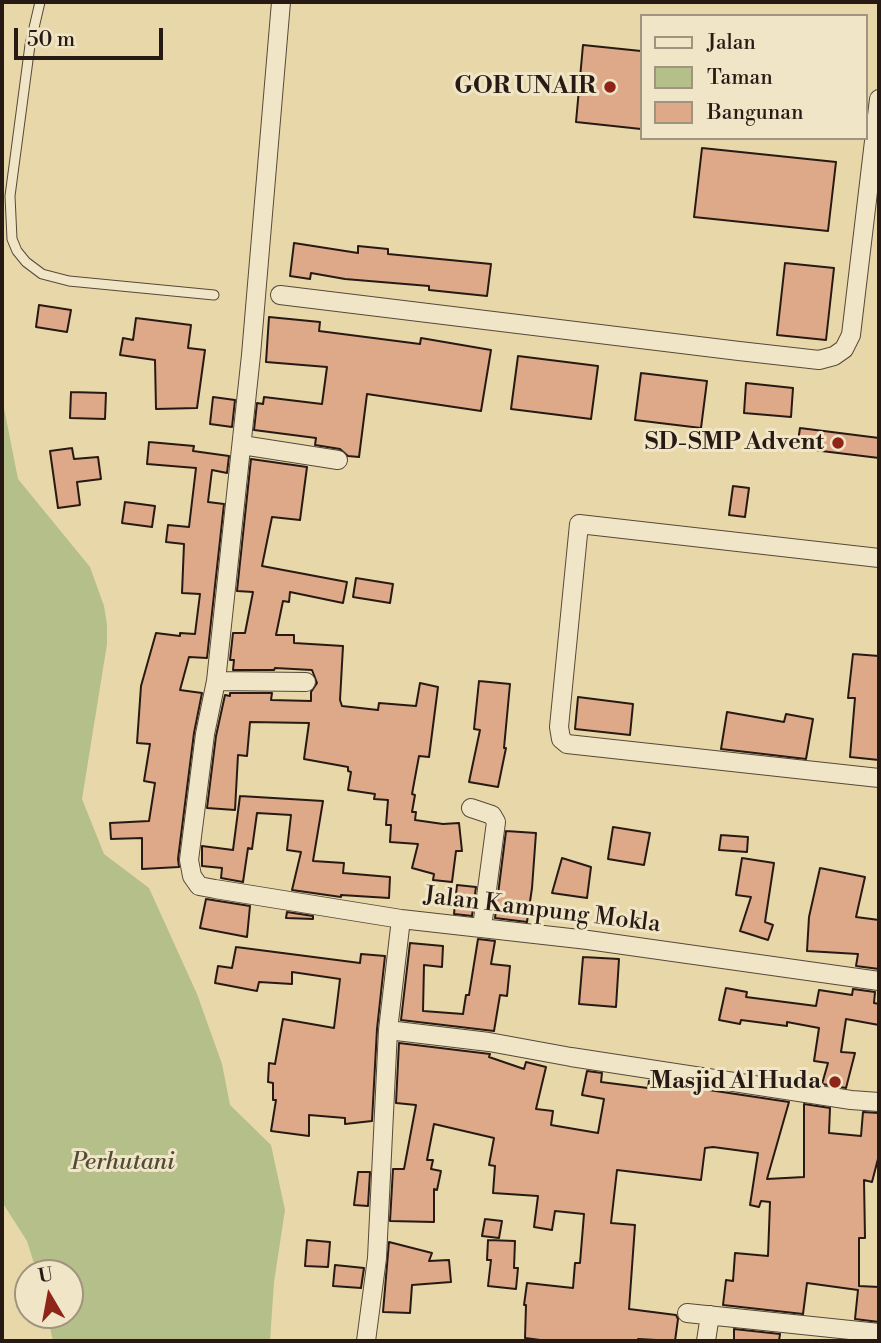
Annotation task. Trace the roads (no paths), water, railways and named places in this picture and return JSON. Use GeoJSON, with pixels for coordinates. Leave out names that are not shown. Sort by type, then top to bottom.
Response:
{"type":"FeatureCollection","features":[{"type":"Feature","properties":{"kind":"street"},"geometry":{"type":"LineString","coordinates":[[281,2],[242,445],[226,570],[216,681],[306,682]]}},
{"type":"Feature","properties":{"kind":"street"},"geometry":{"type":"LineString","coordinates":[[280,295],[819,360],[834,356],[844,349],[851,335],[869,139],[879,99]]}},
{"type":"Feature","properties":{"kind":"street"},"geometry":{"type":"LineString","coordinates":[[242,445],[338,460]]}},
{"type":"Feature","properties":{"kind":"street"},"geometry":{"type":"LineString","coordinates":[[879,558],[579,524],[559,727],[561,739],[567,744],[879,778]]}},
{"type":"Feature","properties":{"kind":"street","name":"Jalan Kampung Mokla"},"geometry":{"type":"LineString","coordinates":[[216,681],[205,734],[189,860],[192,876],[199,886],[401,919],[482,927],[879,981]]}},
{"type":"Feature","properties":{"kind":"street"},"geometry":{"type":"LineString","coordinates":[[471,808],[492,815],[496,822],[482,927]]}},
{"type":"Feature","properties":{"kind":"street"},"geometry":{"type":"LineString","coordinates":[[366,1341],[377,1258],[388,1030],[401,919]]}},
{"type":"Feature","properties":{"kind":"street"},"geometry":{"type":"LineString","coordinates":[[388,1030],[489,1042],[571,1057],[879,1102]]}},
{"type":"Feature","properties":{"kind":"street"},"geometry":{"type":"LineString","coordinates":[[687,1313],[879,1333]]}},
{"type":"Feature","properties":{"kind":"street"},"geometry":{"type":"LineString","coordinates":[[706,1341],[710,1315]]}},
{"type":"Feature","properties":{"kind":"lane"},"geometry":{"type":"LineString","coordinates":[[40,2],[30,45],[10,196],[12,239],[17,251],[26,262],[43,274],[69,281],[214,295]]}},
{"type":"Feature","properties":{"kind":"place","name":"GOR UNAIR"},"geometry":{"type":"Point","coordinates":[610,87]}},
{"type":"Feature","properties":{"kind":"place","name":"SD-SMP Advent"},"geometry":{"type":"Point","coordinates":[838,443]}},
{"type":"Feature","properties":{"kind":"place","name":"Masjid Al Huda"},"geometry":{"type":"Point","coordinates":[835,1082]}},
{"type":"Feature","properties":{"kind":"park label","name":"Perhutani"},"geometry":{"type":"Point","coordinates":[123,1163]}}]}
